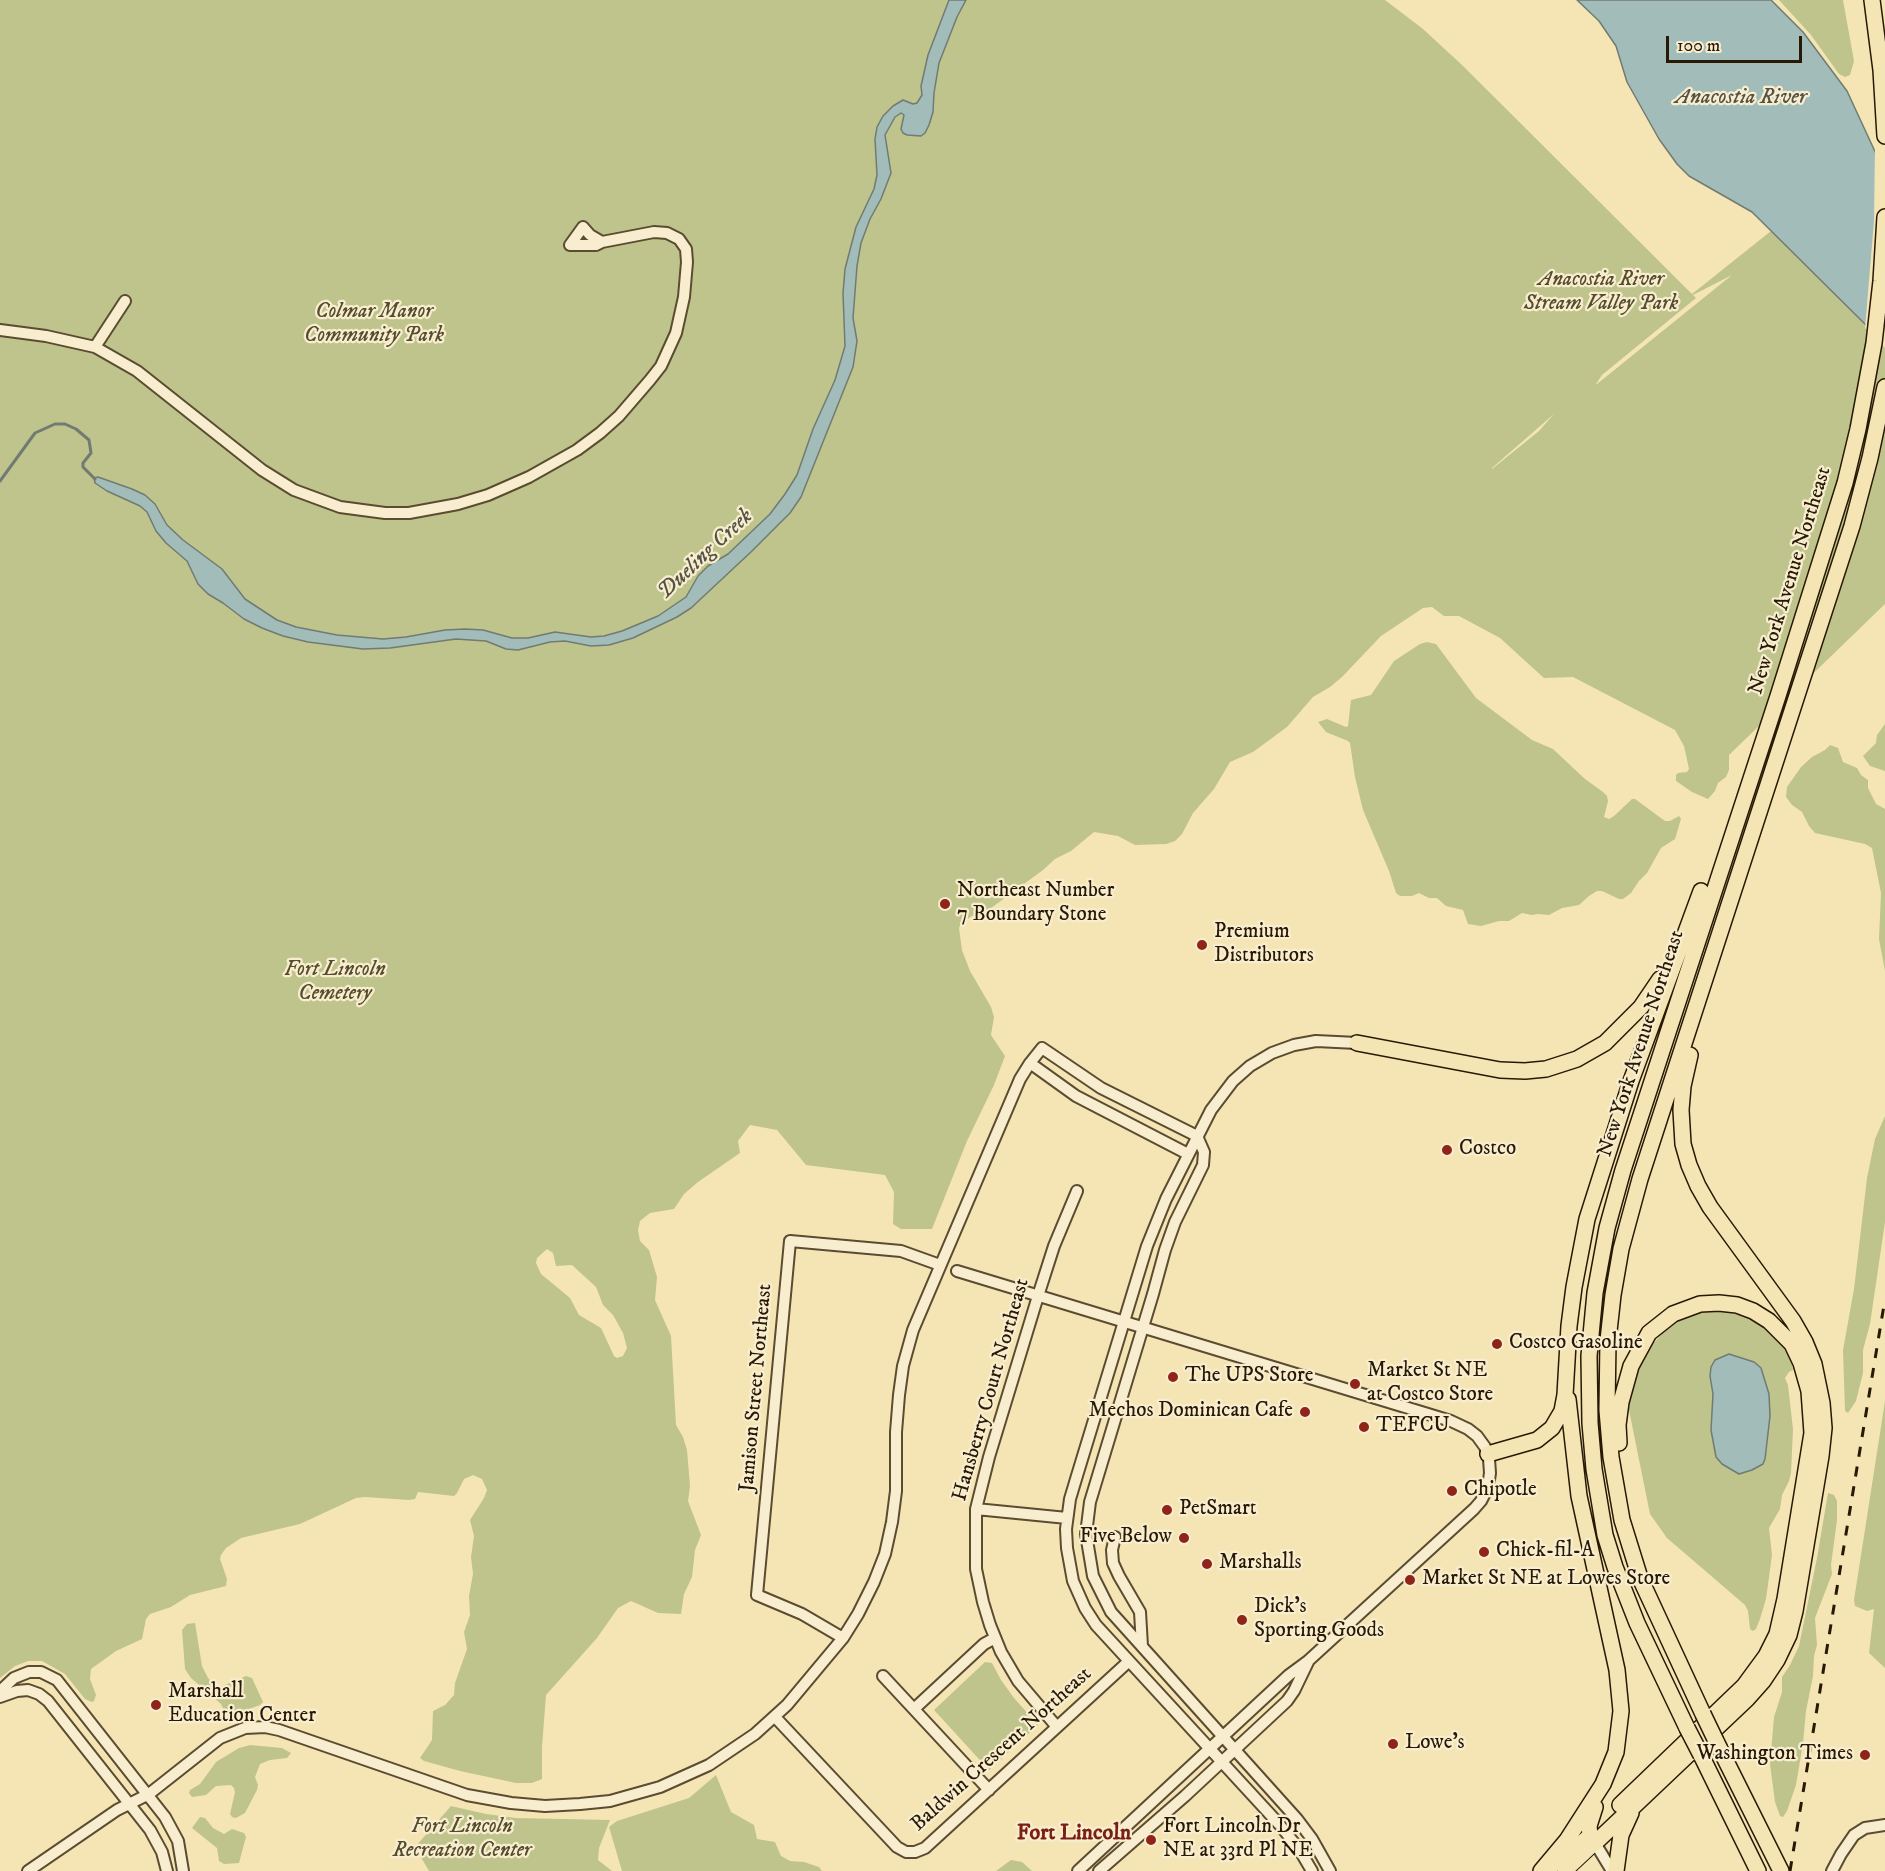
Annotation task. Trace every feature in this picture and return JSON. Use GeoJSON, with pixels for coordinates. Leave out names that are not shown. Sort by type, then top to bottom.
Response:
{"type":"FeatureCollection","features":[{"type":"Feature","properties":{"kind":"highway"},"geometry":{"type":"LineString","coordinates":[[1872,0],[1880,54],[1885,136]]}},
{"type":"Feature","properties":{"kind":"highway","name":"New York Avenue Northeast"},"geometry":{"type":"LineString","coordinates":[[1758,1871],[1633,1614],[1605,1534],[1591,1446],[1590,1345],[1598,1272],[1611,1210],[1835,516],[1858,429],[1870,366],[1880,290],[1885,217]]}},
{"type":"Feature","properties":{"kind":"highway","name":"New York Avenue Northeast"},"geometry":{"type":"LineString","coordinates":[[1781,1871],[1703,1714],[1640,1578],[1622,1520],[1609,1435],[1607,1365],[1613,1295],[1621,1249],[1633,1202],[1855,515],[1885,387]]}},
{"type":"Feature","properties":{"kind":"highway"},"geometry":{"type":"LineString","coordinates":[[1357,1043],[1513,1071],[1546,1069],[1578,1059],[1597,1048],[1613,1036],[1649,997],[1745,796]]}},
{"type":"Feature","properties":{"kind":"highway"},"geometry":{"type":"LineString","coordinates":[[1592,1839],[1590,1822],[1613,1761],[1618,1743],[1621,1711],[1620,1690],[1572,1452],[1567,1378],[1569,1326],[1587,1219],[1635,1070],[1701,891]]}},
{"type":"Feature","properties":{"kind":"highway"},"geometry":{"type":"LineString","coordinates":[[1592,1839],[1635,1804],[1747,1699],[1767,1676],[1781,1653],[1795,1611],[1823,1442],[1820,1389],[1814,1364],[1800,1331],[1703,1196],[1693,1176],[1683,1144],[1681,1110],[1685,1074],[1723,924]]}},
{"type":"Feature","properties":{"kind":"highway"},"geometry":{"type":"LineString","coordinates":[[1592,1839],[1744,1686],[1766,1656],[1780,1623],[1811,1447],[1811,1405],[1805,1376],[1792,1344],[1769,1321],[1746,1308],[1710,1303],[1692,1306],[1672,1314],[1649,1334],[1631,1366],[1621,1402],[1619,1438],[1640,1578]]}},
{"type":"Feature","properties":{"kind":"highway"},"geometry":{"type":"LineString","coordinates":[[1488,1454],[1531,1442],[1546,1433],[1562,1411],[1567,1378]]}},
{"type":"Feature","properties":{"kind":"highway"},"geometry":{"type":"LineString","coordinates":[[1543,1871],[1567,1840],[1603,1785]]}},
{"type":"Feature","properties":{"kind":"highway"},"geometry":{"type":"LineString","coordinates":[[1614,1871],[1621,1835],[1635,1804]]}},
{"type":"Feature","properties":{"kind":"main road"},"geometry":{"type":"LineString","coordinates":[[1543,1871],[1592,1839]]}},
{"type":"Feature","properties":{"kind":"main road"},"geometry":{"type":"LineString","coordinates":[[1564,1871],[1592,1839]]}},
{"type":"Feature","properties":{"kind":"street"},"geometry":{"type":"LineString","coordinates":[[0,330],[46,336],[95,347],[144,377],[262,470],[294,490],[340,507],[385,513],[409,513],[458,504],[488,495],[529,477],[577,450],[619,416],[637,398],[660,366],[680,320],[687,262],[686,249],[679,239],[667,233],[654,232],[602,242]]}},
{"type":"Feature","properties":{"kind":"street"},"geometry":{"type":"LineString","coordinates":[[95,347],[125,301]]}},
{"type":"Feature","properties":{"kind":"street"},"geometry":{"type":"LineString","coordinates":[[1312,1871],[1286,1832],[1096,1625],[1080,1599],[1068,1558],[1067,1518],[1076,1479],[1154,1229],[1166,1199],[1211,1110],[1242,1072],[1262,1058],[1304,1042],[1326,1040],[1357,1043]]}},
{"type":"Feature","properties":{"kind":"street"},"geometry":{"type":"LineString","coordinates":[[28,1871],[117,1810],[149,1794],[220,1738],[236,1730],[255,1727],[279,1730],[479,1798],[537,1805],[589,1804],[640,1793],[690,1774],[742,1744],[775,1717],[843,1638],[880,1569],[896,1497],[897,1413],[903,1366],[920,1312],[1020,1079],[1042,1048],[1096,1085],[1197,1136],[1204,1152],[1203,1165],[1168,1241],[1093,1492],[1086,1534],[1090,1565],[1100,1594],[1112,1612],[1305,1828],[1330,1871]]}},
{"type":"Feature","properties":{"kind":"street"},"geometry":{"type":"LineString","coordinates":[[1030,1063],[1076,1096],[1188,1154]]}},
{"type":"Feature","properties":{"kind":"street","name":"Hansberry Court Northeast"},"geometry":{"type":"LineString","coordinates":[[1058,1726],[1022,1686],[1006,1662],[995,1638],[983,1602],[976,1569],[976,1509],[989,1457],[1038,1296],[1054,1246],[1077,1191]]}},
{"type":"Feature","properties":{"kind":"street","name":"Jamison Street Northeast"},"geometry":{"type":"LineString","coordinates":[[843,1638],[802,1614],[757,1595],[790,1241],[901,1251],[940,1265]]}},
{"type":"Feature","properties":{"kind":"street"},"geometry":{"type":"LineString","coordinates":[[957,1271],[1458,1423],[1477,1436],[1488,1454],[1490,1478],[1486,1492],[1478,1505],[1308,1661],[1289,1675],[1078,1871]]}},
{"type":"Feature","properties":{"kind":"street"},"geometry":{"type":"LineString","coordinates":[[976,1509],[1067,1518]]}},
{"type":"Feature","properties":{"kind":"street"},"geometry":{"type":"LineString","coordinates":[[1115,1537],[1112,1550],[1113,1563],[1140,1612],[1142,1646]]}},
{"type":"Feature","properties":{"kind":"street"},"geometry":{"type":"LineString","coordinates":[[914,1709],[984,1644],[995,1638]]}},
{"type":"Feature","properties":{"kind":"street"},"geometry":{"type":"LineString","coordinates":[[1099,1871],[1291,1696],[1308,1661]]}},
{"type":"Feature","properties":{"kind":"street","name":"Baldwin Crescent Northeast"},"geometry":{"type":"LineString","coordinates":[[775,1717],[894,1844],[903,1851],[912,1853],[925,1848],[1128,1662]]}},
{"type":"Feature","properties":{"kind":"street"},"geometry":{"type":"LineString","coordinates":[[0,1691],[14,1678],[29,1672],[41,1672],[57,1680],[165,1817],[178,1841],[183,1871]]}},
{"type":"Feature","properties":{"kind":"street"},"geometry":{"type":"LineString","coordinates":[[883,1676],[989,1790]]}},
{"type":"Feature","properties":{"kind":"street"},"geometry":{"type":"LineString","coordinates":[[0,1697],[28,1690],[48,1701],[131,1804],[157,1841],[167,1871]]}},
{"type":"Feature","properties":{"kind":"street"},"geometry":{"type":"LineString","coordinates":[[1833,1871],[1840,1854],[1854,1835],[1865,1828],[1885,1825]]}},
{"type":"Feature","properties":{"kind":"street"},"geometry":{"type":"LineString","coordinates":[[1112,1839],[1122,1850]]}},
{"type":"Feature","properties":{"kind":"street"},"geometry":{"type":"LineString","coordinates":[[1592,1839],[1614,1871]]}},
{"type":"Feature","properties":{"kind":"green space"},"geometry":{"type":"Polygon","coordinates":[[[0,0],[1385,0],[1423,29],[1461,64],[1692,294],[1771,231],[1780,237],[1885,345],[1885,604],[1729,755],[1729,770],[1726,777],[1718,783],[1708,799],[1676,781],[1678,773],[1687,772],[1689,769],[1684,746],[1675,730],[1573,677],[1544,678],[1500,638],[1459,616],[1444,616],[1432,607],[1423,608],[1381,636],[1342,677],[1313,697],[1287,727],[1253,752],[1230,762],[1214,789],[1193,813],[1182,834],[1175,841],[1166,844],[1135,845],[1118,836],[1094,832],[987,911],[961,923],[959,928],[962,950],[970,971],[991,1007],[994,1017],[991,1035],[1005,1056],[967,1141],[932,1229],[901,1229],[893,1224],[894,1192],[885,1175],[806,1165],[777,1130],[750,1125],[738,1141],[740,1153],[698,1182],[684,1194],[674,1209],[650,1213],[640,1221],[638,1230],[640,1241],[649,1250],[657,1277],[655,1300],[671,1336],[676,1425],[687,1450],[690,1486],[688,1501],[701,1535],[695,1550],[692,1577],[684,1594],[681,1614],[658,1613],[631,1601],[618,1608],[597,1638],[546,1695],[542,1779],[532,1783],[516,1783],[460,1771],[420,1758],[432,1740],[433,1711],[445,1705],[454,1695],[455,1683],[467,1649],[464,1632],[470,1615],[469,1596],[473,1574],[471,1557],[474,1536],[470,1520],[487,1490],[482,1479],[473,1475],[464,1479],[454,1496],[418,1492],[415,1499],[409,1500],[356,1498],[300,1524],[241,1538],[226,1548],[221,1555],[220,1559],[227,1579],[226,1586],[190,1595],[171,1607],[150,1614],[146,1619],[142,1639],[116,1651],[91,1669],[90,1679],[96,1695],[92,1702],[85,1699],[65,1674],[42,1661],[28,1661],[15,1666],[0,1678],[0,0]],[[1732,275],[1693,295],[1696,298],[1602,375],[1596,384],[1597,384],[1732,275]],[[1554,414],[1492,468],[1539,431],[1554,414]],[[547,1249],[537,1258],[536,1263],[541,1274],[570,1298],[579,1315],[601,1328],[614,1356],[617,1358],[623,1356],[627,1348],[623,1333],[613,1315],[603,1305],[596,1287],[572,1265],[556,1266],[553,1253],[547,1249]]]}},
{"type":"Feature","properties":{"kind":"green space"},"geometry":{"type":"Polygon","coordinates":[[[1779,0],[1843,0],[1854,61],[1850,75],[1845,77],[1839,74],[1811,35],[1779,0]]]}},
{"type":"Feature","properties":{"kind":"green space"},"geometry":{"type":"Polygon","coordinates":[[[1427,642],[1436,644],[1476,698],[1532,740],[1553,749],[1585,779],[1603,792],[1608,801],[1604,817],[1609,819],[1614,816],[1632,799],[1665,821],[1679,816],[1681,819],[1675,839],[1661,848],[1647,873],[1631,893],[1619,899],[1597,891],[1579,905],[1562,908],[1549,915],[1522,913],[1509,921],[1481,926],[1468,924],[1463,910],[1446,906],[1437,898],[1429,898],[1419,893],[1412,896],[1400,896],[1396,893],[1363,810],[1350,743],[1326,732],[1318,722],[1327,719],[1348,726],[1351,700],[1371,695],[1394,661],[1427,642]]]}},
{"type":"Feature","properties":{"kind":"green space"},"geometry":{"type":"Polygon","coordinates":[[[1885,724],[1885,771],[1870,766],[1863,756],[1876,743],[1877,735],[1885,724]]]}},
{"type":"Feature","properties":{"kind":"green space"},"geometry":{"type":"Polygon","coordinates":[[[1830,745],[1838,748],[1843,762],[1857,768],[1868,780],[1868,788],[1876,804],[1885,809],[1885,971],[1879,939],[1881,893],[1872,848],[1865,844],[1815,833],[1802,812],[1786,797],[1787,787],[1801,767],[1830,745]]]}},
{"type":"Feature","properties":{"kind":"green space"},"geometry":{"type":"Polygon","coordinates":[[[1885,1116],[1885,1222],[1870,1324],[1863,1350],[1863,1373],[1856,1401],[1848,1413],[1845,1411],[1843,1350],[1854,1289],[1867,1178],[1875,1139],[1885,1116]]]}},
{"type":"Feature","properties":{"kind":"green space"},"geometry":{"type":"Polygon","coordinates":[[[1722,1310],[1758,1321],[1778,1338],[1791,1359],[1793,1370],[1785,1378],[1788,1385],[1793,1429],[1791,1473],[1782,1495],[1780,1509],[1769,1528],[1772,1555],[1766,1599],[1756,1629],[1753,1631],[1750,1629],[1745,1605],[1667,1538],[1650,1514],[1628,1405],[1634,1381],[1646,1352],[1672,1322],[1689,1314],[1722,1310]]]}},
{"type":"Feature","properties":{"kind":"green space"},"geometry":{"type":"Polygon","coordinates":[[[1885,1401],[1885,1668],[1869,1653],[1874,1609],[1867,1611],[1855,1606],[1854,1600],[1885,1401]]]}},
{"type":"Feature","properties":{"kind":"green space"},"geometry":{"type":"Polygon","coordinates":[[[1828,1493],[1834,1495],[1837,1501],[1832,1574],[1815,1618],[1817,1645],[1803,1743],[1796,1785],[1783,1817],[1780,1816],[1775,1802],[1770,1764],[1774,1717],[1782,1692],[1782,1677],[1799,1646],[1828,1493]]]}},
{"type":"Feature","properties":{"kind":"green space"},"geometry":{"type":"Polygon","coordinates":[[[195,1623],[202,1666],[208,1678],[220,1687],[246,1676],[252,1678],[263,1702],[260,1705],[235,1714],[228,1714],[221,1704],[191,1678],[185,1669],[182,1630],[187,1624],[195,1623]]]}},
{"type":"Feature","properties":{"kind":"green space"},"geometry":{"type":"Polygon","coordinates":[[[985,1662],[992,1663],[1014,1698],[1038,1725],[989,1770],[934,1710],[985,1662]]]}},
{"type":"Feature","properties":{"kind":"green space"},"geometry":{"type":"Polygon","coordinates":[[[250,1745],[282,1748],[291,1753],[287,1758],[260,1764],[255,1777],[257,1790],[245,1813],[236,1818],[230,1814],[235,1792],[231,1785],[216,1786],[206,1795],[192,1797],[190,1790],[200,1784],[216,1762],[239,1748],[250,1745]]]}},
{"type":"Feature","properties":{"kind":"green space"},"geometry":{"type":"Polygon","coordinates":[[[716,1775],[731,1812],[754,1825],[757,1839],[775,1842],[781,1856],[790,1861],[804,1862],[819,1867],[822,1871],[622,1871],[609,1827],[617,1821],[689,1798],[716,1775]]]}},
{"type":"Feature","properties":{"kind":"green space","name":"Fort Lincoln Recreation Center"},"geometry":{"type":"Polygon","coordinates":[[[451,1806],[516,1818],[610,1820],[599,1848],[598,1860],[612,1871],[429,1871],[415,1847],[451,1806]]]}},
{"type":"Feature","properties":{"kind":"green space"},"geometry":{"type":"Polygon","coordinates":[[[200,1817],[205,1818],[213,1828],[224,1834],[232,1829],[244,1833],[246,1837],[239,1863],[224,1864],[219,1861],[217,1848],[192,1828],[200,1817]]]}},
{"type":"Feature","properties":{"kind":"green space"},"geometry":{"type":"Polygon","coordinates":[[[1011,1860],[1022,1862],[1032,1871],[996,1871],[1011,1860]]]}},
{"type":"Feature","properties":{"kind":"water"},"geometry":{"type":"Polygon","coordinates":[[[949,0],[966,0],[939,63],[933,112],[929,125],[921,136],[907,135],[901,129],[904,115],[901,113],[895,117],[885,135],[891,173],[861,243],[853,318],[857,341],[853,367],[801,497],[790,513],[752,551],[691,608],[677,617],[633,638],[609,645],[591,646],[565,641],[550,642],[518,650],[506,649],[486,641],[456,639],[390,648],[363,649],[308,642],[262,628],[244,619],[208,594],[198,584],[187,561],[156,531],[147,512],[140,506],[95,483],[94,478],[98,477],[145,495],[155,504],[167,525],[222,569],[245,599],[277,620],[296,627],[337,635],[383,639],[465,629],[483,630],[512,638],[528,638],[555,632],[591,637],[622,631],[658,616],[686,597],[698,576],[708,566],[728,554],[770,514],[797,475],[813,429],[835,380],[845,346],[843,293],[845,269],[856,227],[874,189],[877,175],[875,139],[877,127],[883,116],[893,106],[903,100],[913,104],[917,103],[922,95],[921,86],[928,55],[949,0]]]}},
{"type":"Feature","properties":{"kind":"water","name":"Anacostia River"},"geometry":{"type":"Polygon","coordinates":[[[1577,0],[1771,0],[1803,32],[1847,91],[1878,158],[1870,329],[1752,212],[1689,176],[1677,164],[1659,139],[1627,82],[1616,46],[1599,21],[1577,0]]]}},
{"type":"Feature","properties":{"kind":"water"},"geometry":{"type":"Polygon","coordinates":[[[1729,1354],[1754,1362],[1761,1368],[1769,1394],[1770,1416],[1765,1459],[1763,1464],[1739,1474],[1722,1464],[1716,1457],[1711,1430],[1713,1394],[1711,1367],[1715,1360],[1729,1354]]]}},
{"type":"Feature","properties":{"kind":"pier"},"geometry":{"type":"Polygon","coordinates":[[[1875,145],[1885,161],[1885,348],[1865,328],[1874,221],[1875,145]]]}},
{"type":"Feature","properties":{"kind":"waterway","name":"Dueling Creek"},"geometry":{"type":"LineString","coordinates":[[0,481],[35,433],[55,424],[65,424],[76,429],[89,440],[91,453],[83,463],[83,467],[95,479]]}},
{"type":"Feature","properties":{"kind":"railway"},"geometry":{"type":"LineString","coordinates":[[1790,1871],[1885,1299]]}},
{"type":"Feature","properties":{"kind":"place","name":"Northeast Number 7 Boundary Stone"},"geometry":{"type":"Point","coordinates":[945,904]}},
{"type":"Feature","properties":{"kind":"place","name":"Premium Distributors"},"geometry":{"type":"Point","coordinates":[1202,945]}},
{"type":"Feature","properties":{"kind":"place","name":"Costco"},"geometry":{"type":"Point","coordinates":[1447,1150]}},
{"type":"Feature","properties":{"kind":"place","name":"Costco Gasoline"},"geometry":{"type":"Point","coordinates":[1497,1344]}},
{"type":"Feature","properties":{"kind":"place","name":"The UPS Store"},"geometry":{"type":"Point","coordinates":[1173,1377]}},
{"type":"Feature","properties":{"kind":"place","name":"Market St NE at Costco Store"},"geometry":{"type":"Point","coordinates":[1355,1384]}},
{"type":"Feature","properties":{"kind":"place","name":"Mechos Dominican Cafe"},"geometry":{"type":"Point","coordinates":[1305,1412]}},
{"type":"Feature","properties":{"kind":"place","name":"TEFCU"},"geometry":{"type":"Point","coordinates":[1364,1427]}},
{"type":"Feature","properties":{"kind":"place","name":"Chipotle"},"geometry":{"type":"Point","coordinates":[1452,1491]}},
{"type":"Feature","properties":{"kind":"place","name":"PetSmart"},"geometry":{"type":"Point","coordinates":[1167,1510]}},
{"type":"Feature","properties":{"kind":"place","name":"Five Below"},"geometry":{"type":"Point","coordinates":[1184,1538]}},
{"type":"Feature","properties":{"kind":"place","name":"Chick-fil-A"},"geometry":{"type":"Point","coordinates":[1484,1552]}},
{"type":"Feature","properties":{"kind":"place","name":"Marshalls"},"geometry":{"type":"Point","coordinates":[1207,1564]}},
{"type":"Feature","properties":{"kind":"place","name":"Market St NE at Lowes Store"},"geometry":{"type":"Point","coordinates":[1410,1580]}},
{"type":"Feature","properties":{"kind":"place","name":"Dick's Sporting Goods"},"geometry":{"type":"Point","coordinates":[1242,1620]}},
{"type":"Feature","properties":{"kind":"place","name":"Marshall Education Center"},"geometry":{"type":"Point","coordinates":[156,1705]}},
{"type":"Feature","properties":{"kind":"place","name":"Lowe's"},"geometry":{"type":"Point","coordinates":[1393,1744]}},
{"type":"Feature","properties":{"kind":"place","name":"Washington Times"},"geometry":{"type":"Point","coordinates":[1865,1755]}},
{"type":"Feature","properties":{"kind":"place","name":"Fort Lincoln Dr NE at 33rd Pl NE"},"geometry":{"type":"Point","coordinates":[1151,1840]}},
{"type":"Feature","properties":{"kind":"district","name":"Fort Lincoln"},"geometry":{"type":"Point","coordinates":[1074,1834]}},
{"type":"Feature","properties":{"kind":"park label","name":"Anacostia River Stream Valley Park"},"geometry":{"type":"Point","coordinates":[1601,293]}},
{"type":"Feature","properties":{"kind":"park label","name":"Colmar Manor Community Park"},"geometry":{"type":"Point","coordinates":[374,325]}},
{"type":"Feature","properties":{"kind":"park label","name":"Fort Lincoln Cemetery"},"geometry":{"type":"Point","coordinates":[335,983]}}]}
